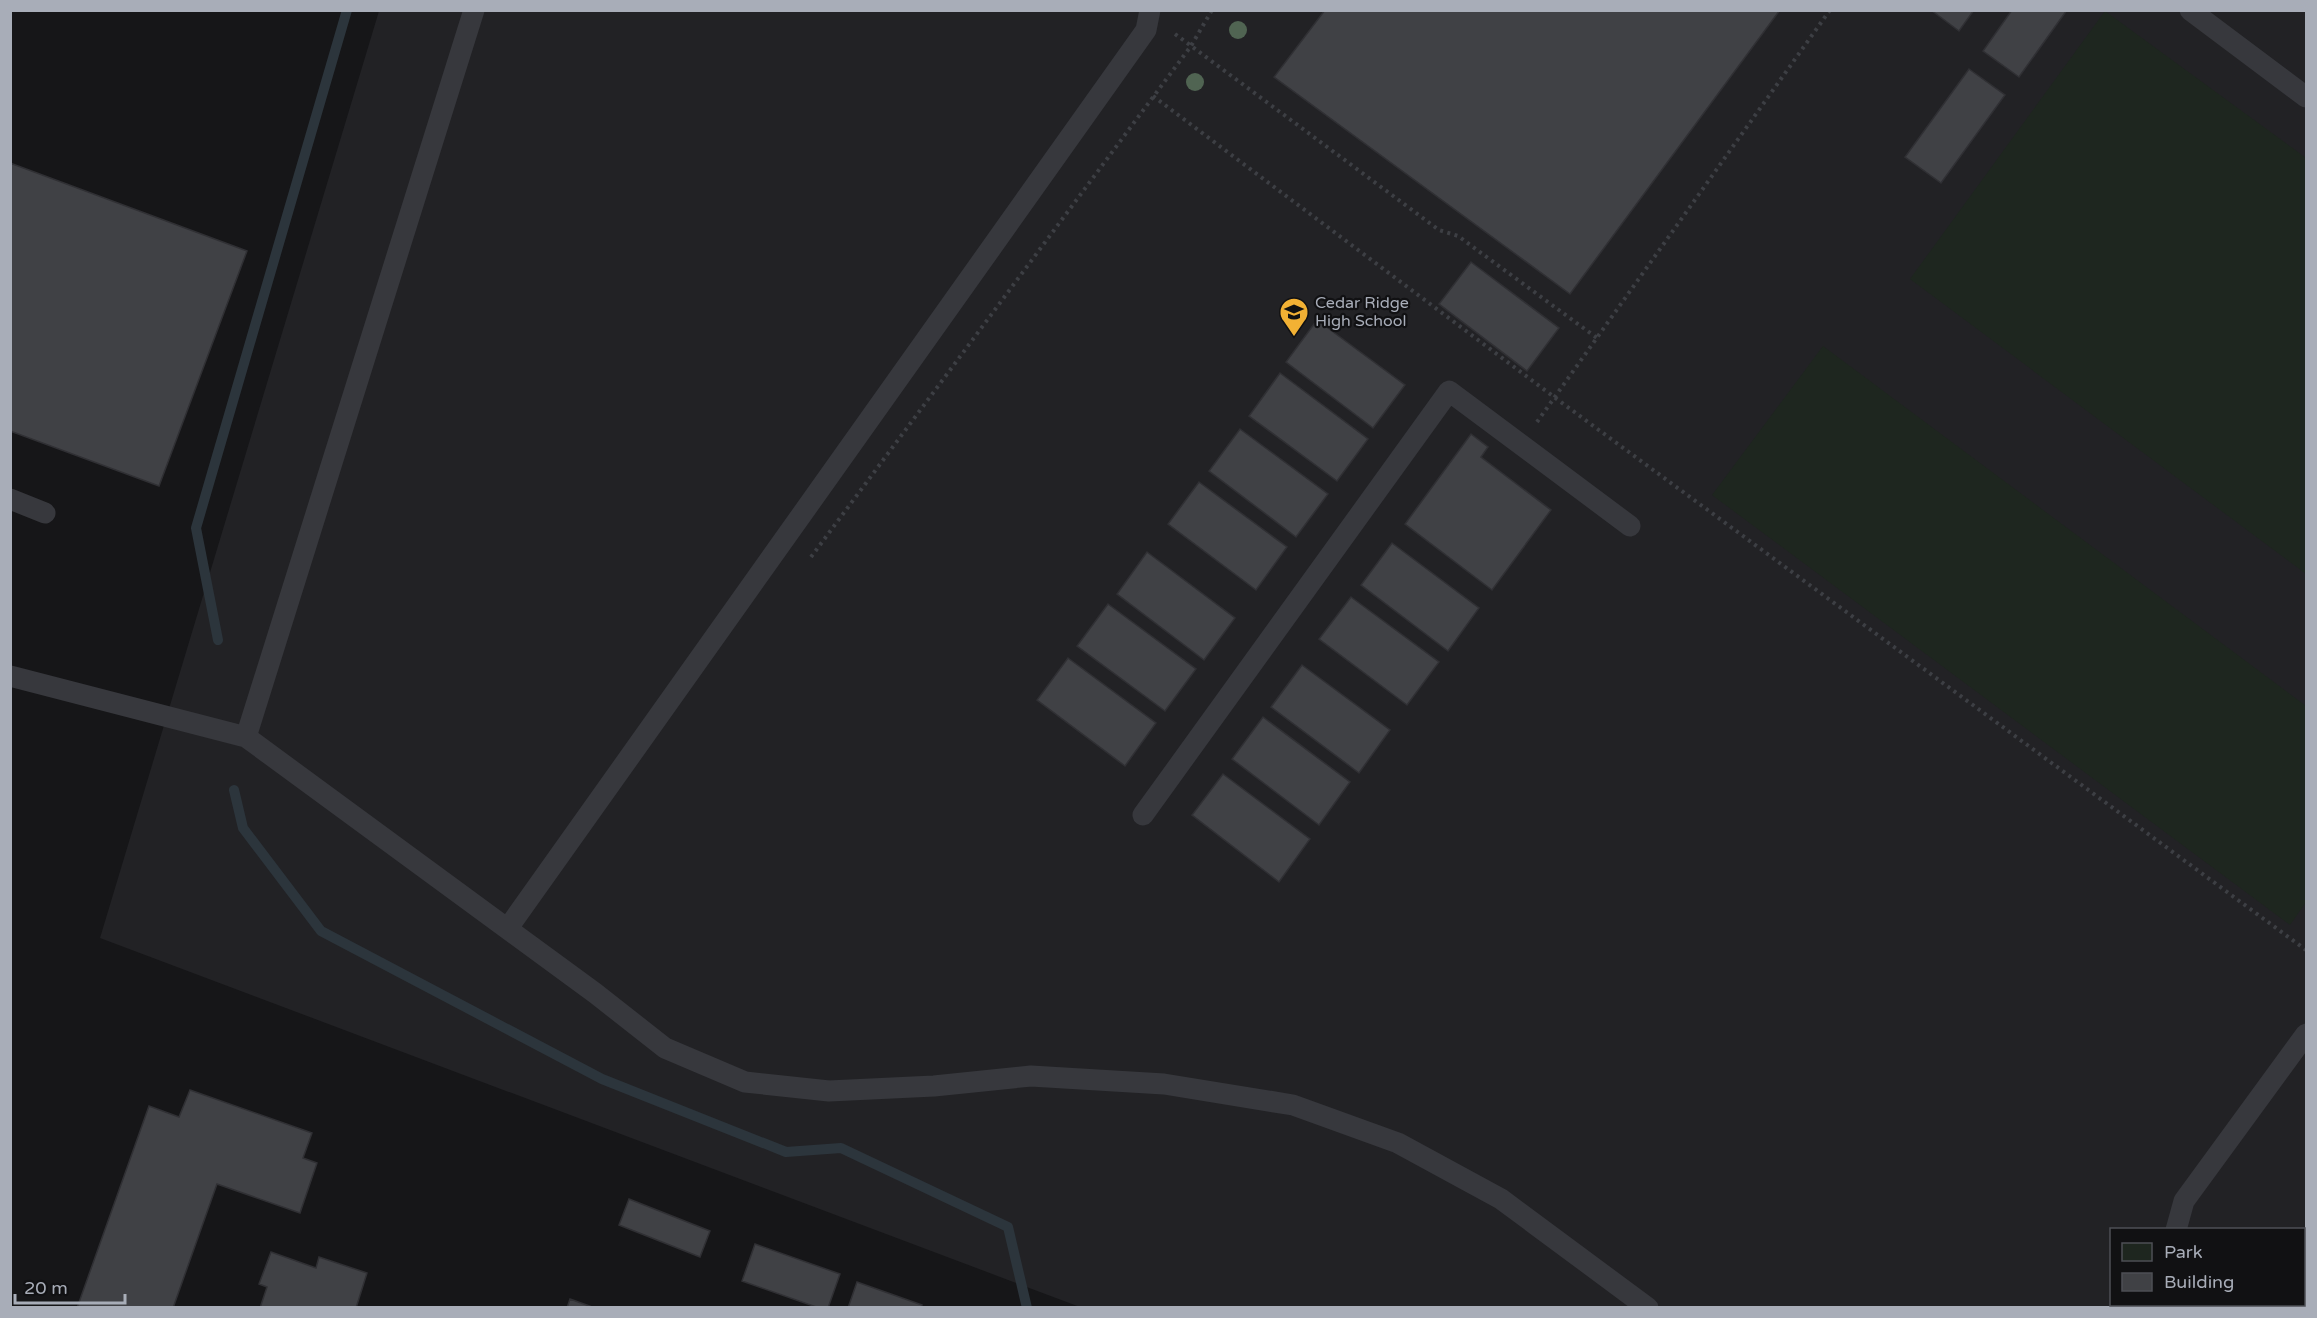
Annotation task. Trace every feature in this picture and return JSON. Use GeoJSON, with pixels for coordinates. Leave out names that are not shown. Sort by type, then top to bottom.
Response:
{"type":"FeatureCollection","features":[{"type":"Feature","properties":{"kind":"lane"},"geometry":{"type":"LineString","coordinates":[[246,737],[474,10]]}},
{"type":"Feature","properties":{"kind":"lane"},"geometry":{"type":"LineString","coordinates":[[2190,10],[2307,97]]}},
{"type":"Feature","properties":{"kind":"lane"},"geometry":{"type":"LineString","coordinates":[[508,928],[1146,30],[1150,13]]}},
{"type":"Feature","properties":{"kind":"lane"},"geometry":{"type":"LineString","coordinates":[[1143,815],[1449,391],[1630,526]]}},
{"type":"Feature","properties":{"kind":"lane"},"geometry":{"type":"LineString","coordinates":[[10,499],[45,513]]}},
{"type":"Feature","properties":{"kind":"lane"},"geometry":{"type":"LineString","coordinates":[[10,676],[246,737],[508,928],[665,1048],[745,1082],[829,1091],[934,1086],[1031,1076],[1164,1084],[1293,1105],[1398,1143],[1501,1199],[1648,1308]]}},
{"type":"Feature","properties":{"kind":"lane"},"geometry":{"type":"LineString","coordinates":[[2177,1228],[2184,1201],[2307,1034]]}},
{"type":"Feature","properties":{"kind":"path"},"geometry":{"type":"LineString","coordinates":[[810,558],[1191,46],[1212,10]]}},
{"type":"Feature","properties":{"kind":"path"},"geometry":{"type":"LineString","coordinates":[[1521,444],[1830,10]]}},
{"type":"Feature","properties":{"kind":"path"},"geometry":{"type":"LineString","coordinates":[[1150,13],[1439,230],[1458,236],[1597,338]]}},
{"type":"Feature","properties":{"kind":"path"},"geometry":{"type":"LineString","coordinates":[[1154,96],[1554,397],[2307,950]]}},
{"type":"Feature","properties":{"kind":"shaded area","name":"Cedar Ridge High School"},"geometry":{"type":"Polygon","coordinates":[[[379,11],[2306,11],[2306,1307],[1080,1307],[100,938],[379,11]]]}},
{"type":"Feature","properties":{"kind":"green space"},"geometry":{"type":"Polygon","coordinates":[[[2105,11],[2306,158],[2306,574],[1910,279],[2105,11]]]}},
{"type":"Feature","properties":{"kind":"green space"},"geometry":{"type":"Polygon","coordinates":[[[1823,346],[2306,706],[2306,902],[2290,925],[1712,495],[1823,346]]]}},
{"type":"Feature","properties":{"kind":"building"},"geometry":{"type":"Polygon","coordinates":[[[1325,10],[1780,10],[1570,294],[1274,77],[1325,10]]]}},
{"type":"Feature","properties":{"kind":"building"},"geometry":{"type":"Polygon","coordinates":[[[1931,10],[1974,10],[1959,31],[1931,10]]]}},
{"type":"Feature","properties":{"kind":"building"},"geometry":{"type":"Polygon","coordinates":[[[2012,10],[2067,10],[2019,77],[1983,51],[2012,10]]]}},
{"type":"Feature","properties":{"kind":"building"},"geometry":{"type":"Polygon","coordinates":[[[1969,69],[2005,95],[1941,183],[1905,157],[1969,69]]]}},
{"type":"Feature","properties":{"kind":"building"},"geometry":{"type":"Polygon","coordinates":[[[10,163],[247,251],[159,486],[10,431],[10,163]]]}},
{"type":"Feature","properties":{"kind":"building"},"geometry":{"type":"Polygon","coordinates":[[[1471,262],[1559,328],[1527,371],[1439,304],[1471,262]]]}},
{"type":"Feature","properties":{"kind":"building"},"geometry":{"type":"Polygon","coordinates":[[[1317,320],[1405,385],[1373,428],[1286,362],[1317,320]]]}},
{"type":"Feature","properties":{"kind":"building"},"geometry":{"type":"Polygon","coordinates":[[[1280,373],[1368,439],[1337,481],[1249,416],[1280,373]]]}},
{"type":"Feature","properties":{"kind":"building"},"geometry":{"type":"Polygon","coordinates":[[[1240,429],[1328,494],[1296,537],[1209,471],[1240,429]]]}},
{"type":"Feature","properties":{"kind":"building"},"geometry":{"type":"Polygon","coordinates":[[[1471,434],[1488,447],[1481,457],[1551,510],[1492,590],[1405,524],[1471,434]]]}},
{"type":"Feature","properties":{"kind":"building"},"geometry":{"type":"Polygon","coordinates":[[[1199,482],[1287,547],[1256,590],[1168,524],[1199,482]]]}},
{"type":"Feature","properties":{"kind":"building"},"geometry":{"type":"Polygon","coordinates":[[[1392,543],[1479,608],[1448,651],[1361,585],[1392,543]]]}},
{"type":"Feature","properties":{"kind":"building"},"geometry":{"type":"Polygon","coordinates":[[[1147,552],[1235,618],[1204,660],[1117,594],[1147,552]]]}},
{"type":"Feature","properties":{"kind":"building"},"geometry":{"type":"Polygon","coordinates":[[[1351,597],[1439,662],[1407,705],[1319,639],[1351,597]]]}},
{"type":"Feature","properties":{"kind":"building"},"geometry":{"type":"Polygon","coordinates":[[[1108,604],[1196,669],[1165,711],[1077,646],[1108,604]]]}},
{"type":"Feature","properties":{"kind":"building"},"geometry":{"type":"Polygon","coordinates":[[[1068,658],[1156,723],[1125,766],[1037,700],[1068,658]]]}},
{"type":"Feature","properties":{"kind":"building"},"geometry":{"type":"Polygon","coordinates":[[[1302,665],[1390,730],[1359,773],[1271,707],[1302,665]]]}},
{"type":"Feature","properties":{"kind":"building"},"geometry":{"type":"Polygon","coordinates":[[[1263,717],[1350,782],[1319,825],[1232,759],[1263,717]]]}},
{"type":"Feature","properties":{"kind":"building"},"geometry":{"type":"Polygon","coordinates":[[[1223,774],[1310,839],[1279,882],[1192,815],[1223,774]]]}},
{"type":"Feature","properties":{"kind":"building"},"geometry":{"type":"Polygon","coordinates":[[[190,1090],[312,1133],[303,1158],[317,1163],[300,1213],[217,1184],[173,1308],[77,1308],[149,1106],[179,1117],[190,1090]]]}},
{"type":"Feature","properties":{"kind":"building"},"geometry":{"type":"Polygon","coordinates":[[[629,1199],[710,1231],[700,1257],[619,1225],[629,1199]]]}},
{"type":"Feature","properties":{"kind":"building"},"geometry":{"type":"Polygon","coordinates":[[[755,1244],[840,1274],[828,1308],[819,1308],[742,1281],[755,1244]]]}},
{"type":"Feature","properties":{"kind":"building"},"geometry":{"type":"Polygon","coordinates":[[[271,1252],[316,1268],[319,1257],[367,1273],[356,1308],[260,1308],[267,1287],[259,1284],[271,1252]]]}},
{"type":"Feature","properties":{"kind":"building"},"geometry":{"type":"Polygon","coordinates":[[[857,1282],[922,1305],[921,1308],[848,1308],[857,1282]]]}},
{"type":"Feature","properties":{"kind":"building"},"geometry":{"type":"Polygon","coordinates":[[[570,1299],[595,1308],[567,1308],[570,1299]]]}},
{"type":"Feature","properties":{"kind":"waterway"},"geometry":{"type":"LineString","coordinates":[[218,640],[196,528],[347,10]]}},
{"type":"Feature","properties":{"kind":"waterway"},"geometry":{"type":"LineString","coordinates":[[234,790],[243,828],[321,931],[602,1079],[786,1152],[841,1148],[1008,1227],[1027,1308]]}},
{"type":"Feature","properties":{"kind":"place","name":"Cedar Ridge High School"},"geometry":{"type":"Point","coordinates":[1294,338]}}]}
